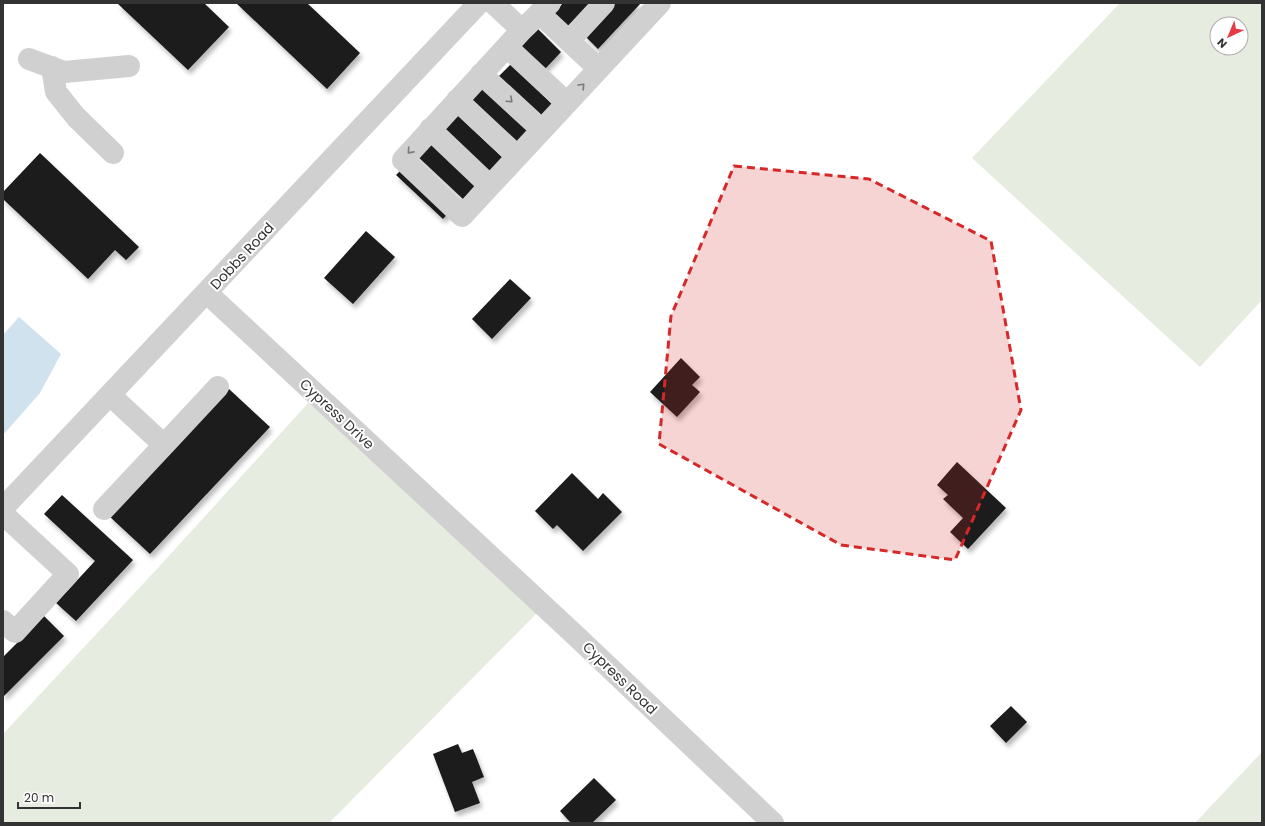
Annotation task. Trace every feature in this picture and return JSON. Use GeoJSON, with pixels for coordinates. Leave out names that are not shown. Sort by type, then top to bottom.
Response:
{"type":"FeatureCollection","features":[{"type":"Feature","properties":{"kind":"street","name":"Dobbs Road"},"geometry":{"type":"LineString","coordinates":[[3,508],[479,3]]}},
{"type":"Feature","properties":{"kind":"street"},"geometry":{"type":"LineString","coordinates":[[493,3],[522,30]]}},
{"type":"Feature","properties":{"kind":"street"},"geometry":{"type":"LineString","coordinates":[[569,41],[604,3]]}},
{"type":"Feature","properties":{"kind":"street"},"geometry":{"type":"LineString","coordinates":[[599,69],[569,41],[545,8],[522,30],[403,160],[462,216],[599,69],[660,3]]}},
{"type":"Feature","properties":{"kind":"street"},"geometry":{"type":"LineString","coordinates":[[507,47],[567,103]]}},
{"type":"Feature","properties":{"kind":"street"},"geometry":{"type":"LineString","coordinates":[[29,59],[64,72],[130,66]]}},
{"type":"Feature","properties":{"kind":"street"},"geometry":{"type":"LineString","coordinates":[[52,67],[56,92],[76,116],[113,153]]}},
{"type":"Feature","properties":{"kind":"street"},"geometry":{"type":"LineString","coordinates":[[481,74],[542,130]]}},
{"type":"Feature","properties":{"kind":"street"},"geometry":{"type":"LineString","coordinates":[[457,100],[518,156]]}},
{"type":"Feature","properties":{"kind":"street"},"geometry":{"type":"LineString","coordinates":[[430,129],[490,186]]}},
{"type":"Feature","properties":{"kind":"street","name":"Cypress Drive"},"geometry":{"type":"LineString","coordinates":[[207,293],[467,535]]}},
{"type":"Feature","properties":{"kind":"street"},"geometry":{"type":"LineString","coordinates":[[104,509],[218,386]]}},
{"type":"Feature","properties":{"kind":"street"},"geometry":{"type":"LineString","coordinates":[[110,395],[164,445]]}},
{"type":"Feature","properties":{"kind":"street"},"geometry":{"type":"LineString","coordinates":[[3,514],[68,574],[15,632],[3,621]]}},
{"type":"Feature","properties":{"kind":"street","name":"Cypress Road"},"geometry":{"type":"LineString","coordinates":[[467,535],[773,823]]}},
{"type":"Feature","properties":{"kind":"highlighted area"},"geometry":{"type":"Polygon","coordinates":[[[734,166],[869,179],[991,241],[1021,410],[955,560],[841,545],[659,444],[671,316],[734,166]]]}},
{"type":"Feature","properties":{"kind":"shaded area"},"geometry":{"type":"Polygon","coordinates":[[[1120,3],[1262,3],[1262,300],[1200,367],[972,158],[1120,3]]]}},
{"type":"Feature","properties":{"kind":"shaded area"},"geometry":{"type":"Polygon","coordinates":[[[321,389],[547,603],[329,823],[3,823],[3,734],[156,570],[321,389]]]}},
{"type":"Feature","properties":{"kind":"shaded area"},"geometry":{"type":"Polygon","coordinates":[[[1262,752],[1262,823],[1195,823],[1262,752]]]}},
{"type":"Feature","properties":{"kind":"water"},"geometry":{"type":"Polygon","coordinates":[[[19,317],[61,354],[40,393],[3,435],[3,335],[19,317]]]}},
{"type":"Feature","properties":{"kind":"building"},"geometry":{"type":"Polygon","coordinates":[[[117,3],[204,3],[229,27],[188,70],[117,3]]]}},
{"type":"Feature","properties":{"kind":"building"},"geometry":{"type":"Polygon","coordinates":[[[236,3],[307,3],[360,53],[327,89],[236,3]]]}},
{"type":"Feature","properties":{"kind":"building"},"geometry":{"type":"Polygon","coordinates":[[[563,3],[590,3],[568,26],[554,13],[563,3]]]}},
{"type":"Feature","properties":{"kind":"building"},"geometry":{"type":"Polygon","coordinates":[[[614,3],[641,3],[598,49],[584,35],[614,3]]]}},
{"type":"Feature","properties":{"kind":"building"},"geometry":{"type":"Polygon","coordinates":[[[537,28],[561,52],[545,69],[520,45],[537,28]]]}},
{"type":"Feature","properties":{"kind":"building"},"geometry":{"type":"Polygon","coordinates":[[[511,64],[553,105],[540,119],[498,77],[511,64]]]}},
{"type":"Feature","properties":{"kind":"building"},"geometry":{"type":"Polygon","coordinates":[[[480,85],[528,130],[515,144],[467,99],[480,85]]]}},
{"type":"Feature","properties":{"kind":"building"},"geometry":{"type":"Polygon","coordinates":[[[454,112],[503,158],[490,172],[441,126],[454,112]]]}},
{"type":"Feature","properties":{"kind":"building"},"geometry":{"type":"Polygon","coordinates":[[[428,139],[476,184],[463,199],[414,153],[428,139]]]}},
{"type":"Feature","properties":{"kind":"building"},"geometry":{"type":"Polygon","coordinates":[[[40,153],[139,247],[126,260],[115,250],[88,279],[3,199],[3,192],[40,153]]]}},
{"type":"Feature","properties":{"kind":"building"},"geometry":{"type":"Polygon","coordinates":[[[403,168],[450,211],[443,219],[396,175],[403,168]]]}},
{"type":"Feature","properties":{"kind":"building"},"geometry":{"type":"Polygon","coordinates":[[[366,231],[395,257],[353,304],[324,278],[366,231]]]}},
{"type":"Feature","properties":{"kind":"building"},"geometry":{"type":"Polygon","coordinates":[[[510,279],[531,298],[492,339],[472,319],[510,279]]]}},
{"type":"Feature","properties":{"kind":"building"},"geometry":{"type":"Polygon","coordinates":[[[681,358],[700,377],[692,385],[700,392],[677,417],[650,392],[681,358]]]}},
{"type":"Feature","properties":{"kind":"building"},"geometry":{"type":"Polygon","coordinates":[[[229,389],[270,427],[150,554],[109,516],[229,389]]]}},
{"type":"Feature","properties":{"kind":"building"},"geometry":{"type":"Polygon","coordinates":[[[957,462],[1006,508],[968,549],[950,532],[963,518],[943,499],[948,495],[937,485],[957,462]]]}},
{"type":"Feature","properties":{"kind":"building"},"geometry":{"type":"Polygon","coordinates":[[[572,473],[598,499],[603,493],[622,512],[583,551],[557,525],[553,529],[535,511],[572,473]]]}},
{"type":"Feature","properties":{"kind":"building"},"geometry":{"type":"Polygon","coordinates":[[[62,495],[133,560],[76,621],[56,603],[95,561],[44,514],[62,495]]]}},
{"type":"Feature","properties":{"kind":"building"},"geometry":{"type":"Polygon","coordinates":[[[44,616],[64,636],[4,696],[3,657],[44,616]]]}},
{"type":"Feature","properties":{"kind":"building"},"geometry":{"type":"Polygon","coordinates":[[[1011,706],[1027,722],[1006,743],[990,726],[1011,706]]]}},
{"type":"Feature","properties":{"kind":"building"},"geometry":{"type":"Polygon","coordinates":[[[458,744],[462,753],[473,749],[484,777],[472,782],[480,803],[455,812],[433,754],[458,744]]]}},
{"type":"Feature","properties":{"kind":"building"},"geometry":{"type":"Polygon","coordinates":[[[594,778],[616,800],[592,823],[571,823],[560,811],[594,778]]]}}]}
